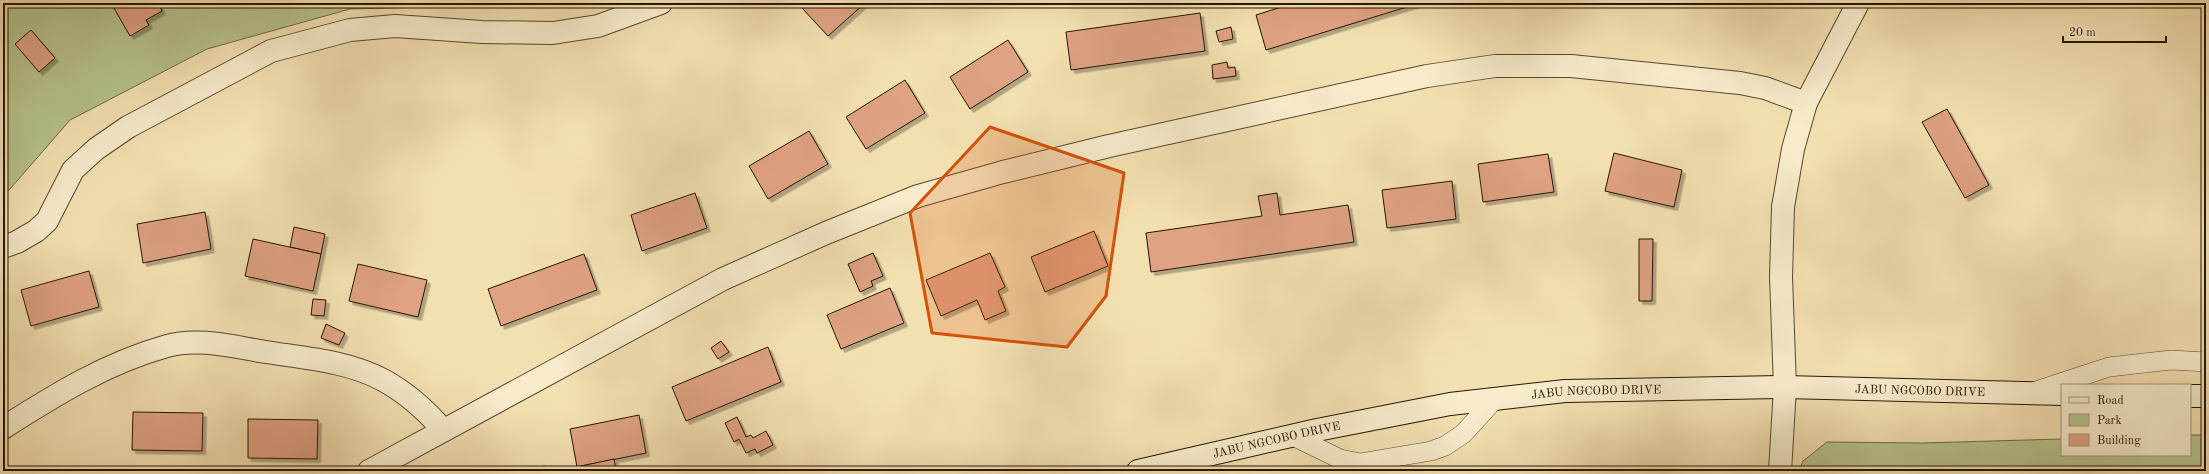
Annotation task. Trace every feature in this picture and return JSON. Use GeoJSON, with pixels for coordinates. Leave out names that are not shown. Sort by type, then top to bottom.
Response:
{"type":"FeatureCollection","features":[{"type":"Feature","properties":{"kind":"street"},"geometry":{"type":"LineString","coordinates":[[3,247],[18,242],[36,231],[47,221],[73,170],[96,149],[128,127],[271,51],[350,30],[395,26],[482,32],[553,33],[598,26],[661,3]]}},
{"type":"Feature","properties":{"kind":"street"},"geometry":{"type":"LineString","coordinates":[[1780,471],[1785,387],[1781,277],[1783,208],[1793,149],[1806,103],[1858,3]]}},
{"type":"Feature","properties":{"kind":"street"},"geometry":{"type":"LineString","coordinates":[[369,471],[723,278],[826,233],[918,196],[1003,172],[1109,146],[1427,76],[1495,66],[1571,66],[1649,72],[1740,83],[1765,88],[1806,103]]}},
{"type":"Feature","properties":{"kind":"street"},"geometry":{"type":"LineString","coordinates":[[3,428],[66,388],[130,358],[169,345],[205,343],[314,360],[356,369],[382,379],[412,398],[443,430]]}},
{"type":"Feature","properties":{"kind":"street","name":"JABU NGCOBO DRIVE"},"geometry":{"type":"LineString","coordinates":[[1138,471],[1293,436],[1450,404],[1565,392],[1785,387],[2061,394]]}},
{"type":"Feature","properties":{"kind":"street"},"geometry":{"type":"LineString","coordinates":[[2191,396],[2206,396]]}},
{"type":"Feature","properties":{"kind":"lane"},"geometry":{"type":"LineString","coordinates":[[2029,393],[2109,367],[2171,360],[2206,362]]}},
{"type":"Feature","properties":{"kind":"lane"},"geometry":{"type":"LineString","coordinates":[[1293,436],[1340,459],[1360,463],[1431,451],[1445,446],[1463,434],[1495,399]]}},
{"type":"Feature","properties":{"kind":"highlighted area"},"geometry":{"type":"Polygon","coordinates":[[[990,127],[1124,173],[1106,296],[1067,347],[932,333],[910,213],[990,127]]]}},
{"type":"Feature","properties":{"kind":"green space"},"geometry":{"type":"Polygon","coordinates":[[[3,3],[578,3],[350,9],[207,49],[70,120],[3,197],[3,3]]]}},
{"type":"Feature","properties":{"kind":"green space"},"geometry":{"type":"Polygon","coordinates":[[[2191,435],[2206,435],[2206,471],[1799,471],[1803,461],[1827,442],[1922,443],[2061,439],[2061,456],[2191,456],[2191,435]]]}},
{"type":"Feature","properties":{"kind":"building"},"geometry":{"type":"Polygon","coordinates":[[[111,3],[158,3],[162,11],[146,20],[149,25],[130,36],[111,3]]]}},
{"type":"Feature","properties":{"kind":"building"},"geometry":{"type":"Polygon","coordinates":[[[808,3],[865,3],[828,36],[802,8],[808,3]]]}},
{"type":"Feature","properties":{"kind":"building"},"geometry":{"type":"Polygon","coordinates":[[[1294,3],[1420,3],[1266,50],[1256,15],[1294,3]]]}},
{"type":"Feature","properties":{"kind":"building"},"geometry":{"type":"Polygon","coordinates":[[[1200,13],[1205,51],[1071,70],[1066,32],[1200,13]]]}},
{"type":"Feature","properties":{"kind":"building"},"geometry":{"type":"Polygon","coordinates":[[[1231,27],[1233,39],[1219,42],[1216,31],[1231,27]]]}},
{"type":"Feature","properties":{"kind":"building"},"geometry":{"type":"Polygon","coordinates":[[[31,30],[55,58],[39,72],[15,44],[31,30]]]}},
{"type":"Feature","properties":{"kind":"building"},"geometry":{"type":"Polygon","coordinates":[[[1008,40],[1028,72],[970,109],[950,77],[1008,40]]]}},
{"type":"Feature","properties":{"kind":"building"},"geometry":{"type":"Polygon","coordinates":[[[1227,62],[1228,68],[1235,67],[1236,76],[1213,79],[1212,65],[1227,62]]]}},
{"type":"Feature","properties":{"kind":"building"},"geometry":{"type":"Polygon","coordinates":[[[905,80],[925,113],[866,149],[846,117],[905,80]]]}},
{"type":"Feature","properties":{"kind":"building"},"geometry":{"type":"Polygon","coordinates":[[[1947,109],[1989,185],[1965,198],[1922,122],[1947,109]]]}},
{"type":"Feature","properties":{"kind":"building"},"geometry":{"type":"Polygon","coordinates":[[[809,131],[828,164],[768,199],[749,166],[809,131]]]}},
{"type":"Feature","properties":{"kind":"building"},"geometry":{"type":"Polygon","coordinates":[[[1614,153],[1682,170],[1674,207],[1605,191],[1614,153]]]}},
{"type":"Feature","properties":{"kind":"building"},"geometry":{"type":"Polygon","coordinates":[[[1548,154],[1554,192],[1483,202],[1478,164],[1548,154]]]}},
{"type":"Feature","properties":{"kind":"building"},"geometry":{"type":"Polygon","coordinates":[[[1452,181],[1456,219],[1387,228],[1382,190],[1452,181]]]}},
{"type":"Feature","properties":{"kind":"building"},"geometry":{"type":"Polygon","coordinates":[[[695,193],[707,228],[642,251],[631,215],[695,193]]]}},
{"type":"Feature","properties":{"kind":"building"},"geometry":{"type":"Polygon","coordinates":[[[1277,193],[1280,215],[1348,205],[1354,242],[1151,272],[1146,233],[1262,216],[1258,196],[1277,193]]]}},
{"type":"Feature","properties":{"kind":"building"},"geometry":{"type":"Polygon","coordinates":[[[205,212],[211,249],[143,263],[137,224],[205,212]]]}},
{"type":"Feature","properties":{"kind":"building"},"geometry":{"type":"Polygon","coordinates":[[[294,227],[325,234],[321,254],[290,247],[294,227]]]}},
{"type":"Feature","properties":{"kind":"building"},"geometry":{"type":"Polygon","coordinates":[[[1094,231],[1108,266],[1045,292],[1031,257],[1094,231]]]}},
{"type":"Feature","properties":{"kind":"building"},"geometry":{"type":"Polygon","coordinates":[[[253,239],[321,254],[313,291],[245,276],[253,239]]]}},
{"type":"Feature","properties":{"kind":"building"},"geometry":{"type":"Polygon","coordinates":[[[1639,239],[1653,239],[1652,301],[1639,301],[1639,239]]]}},
{"type":"Feature","properties":{"kind":"building"},"geometry":{"type":"Polygon","coordinates":[[[873,253],[883,276],[871,281],[873,286],[860,292],[848,264],[873,253]]]}},
{"type":"Feature","properties":{"kind":"building"},"geometry":{"type":"Polygon","coordinates":[[[990,253],[1005,287],[998,291],[1006,311],[985,320],[977,300],[941,316],[926,280],[990,253]]]}},
{"type":"Feature","properties":{"kind":"building"},"geometry":{"type":"Polygon","coordinates":[[[584,254],[597,290],[501,326],[488,289],[584,254]]]}},
{"type":"Feature","properties":{"kind":"building"},"geometry":{"type":"Polygon","coordinates":[[[358,264],[427,280],[418,317],[349,301],[358,264]]]}},
{"type":"Feature","properties":{"kind":"building"},"geometry":{"type":"Polygon","coordinates":[[[89,271],[99,307],[31,326],[21,290],[89,271]]]}},
{"type":"Feature","properties":{"kind":"building"},"geometry":{"type":"Polygon","coordinates":[[[890,288],[904,323],[841,349],[827,315],[890,288]]]}},
{"type":"Feature","properties":{"kind":"building"},"geometry":{"type":"Polygon","coordinates":[[[313,299],[326,300],[324,316],[311,315],[313,299]]]}},
{"type":"Feature","properties":{"kind":"building"},"geometry":{"type":"Polygon","coordinates":[[[326,324],[345,333],[339,345],[321,338],[326,324]]]}},
{"type":"Feature","properties":{"kind":"building"},"geometry":{"type":"Polygon","coordinates":[[[721,341],[729,352],[718,359],[711,348],[721,341]]]}},
{"type":"Feature","properties":{"kind":"building"},"geometry":{"type":"Polygon","coordinates":[[[768,347],[781,382],[686,421],[672,387],[768,347]]]}},
{"type":"Feature","properties":{"kind":"building"},"geometry":{"type":"Polygon","coordinates":[[[133,412],[203,413],[202,451],[132,450],[133,412]]]}},
{"type":"Feature","properties":{"kind":"building"},"geometry":{"type":"Polygon","coordinates":[[[639,415],[646,453],[577,467],[570,429],[639,415]]]}},
{"type":"Feature","properties":{"kind":"building"},"geometry":{"type":"Polygon","coordinates":[[[737,417],[746,437],[751,435],[753,438],[766,431],[773,445],[757,453],[755,449],[746,453],[739,439],[734,442],[725,423],[737,417]]]}},
{"type":"Feature","properties":{"kind":"building"},"geometry":{"type":"Polygon","coordinates":[[[248,419],[318,420],[317,459],[248,458],[248,419]]]}},
{"type":"Feature","properties":{"kind":"building"},"geometry":{"type":"Polygon","coordinates":[[[614,459],[616,471],[583,471],[581,466],[614,459]]]}},
{"type":"Feature","properties":{"kind":"building"},"geometry":{"type":"Polygon","coordinates":[[[545,466],[546,471],[521,471],[545,466]]]}}]}
